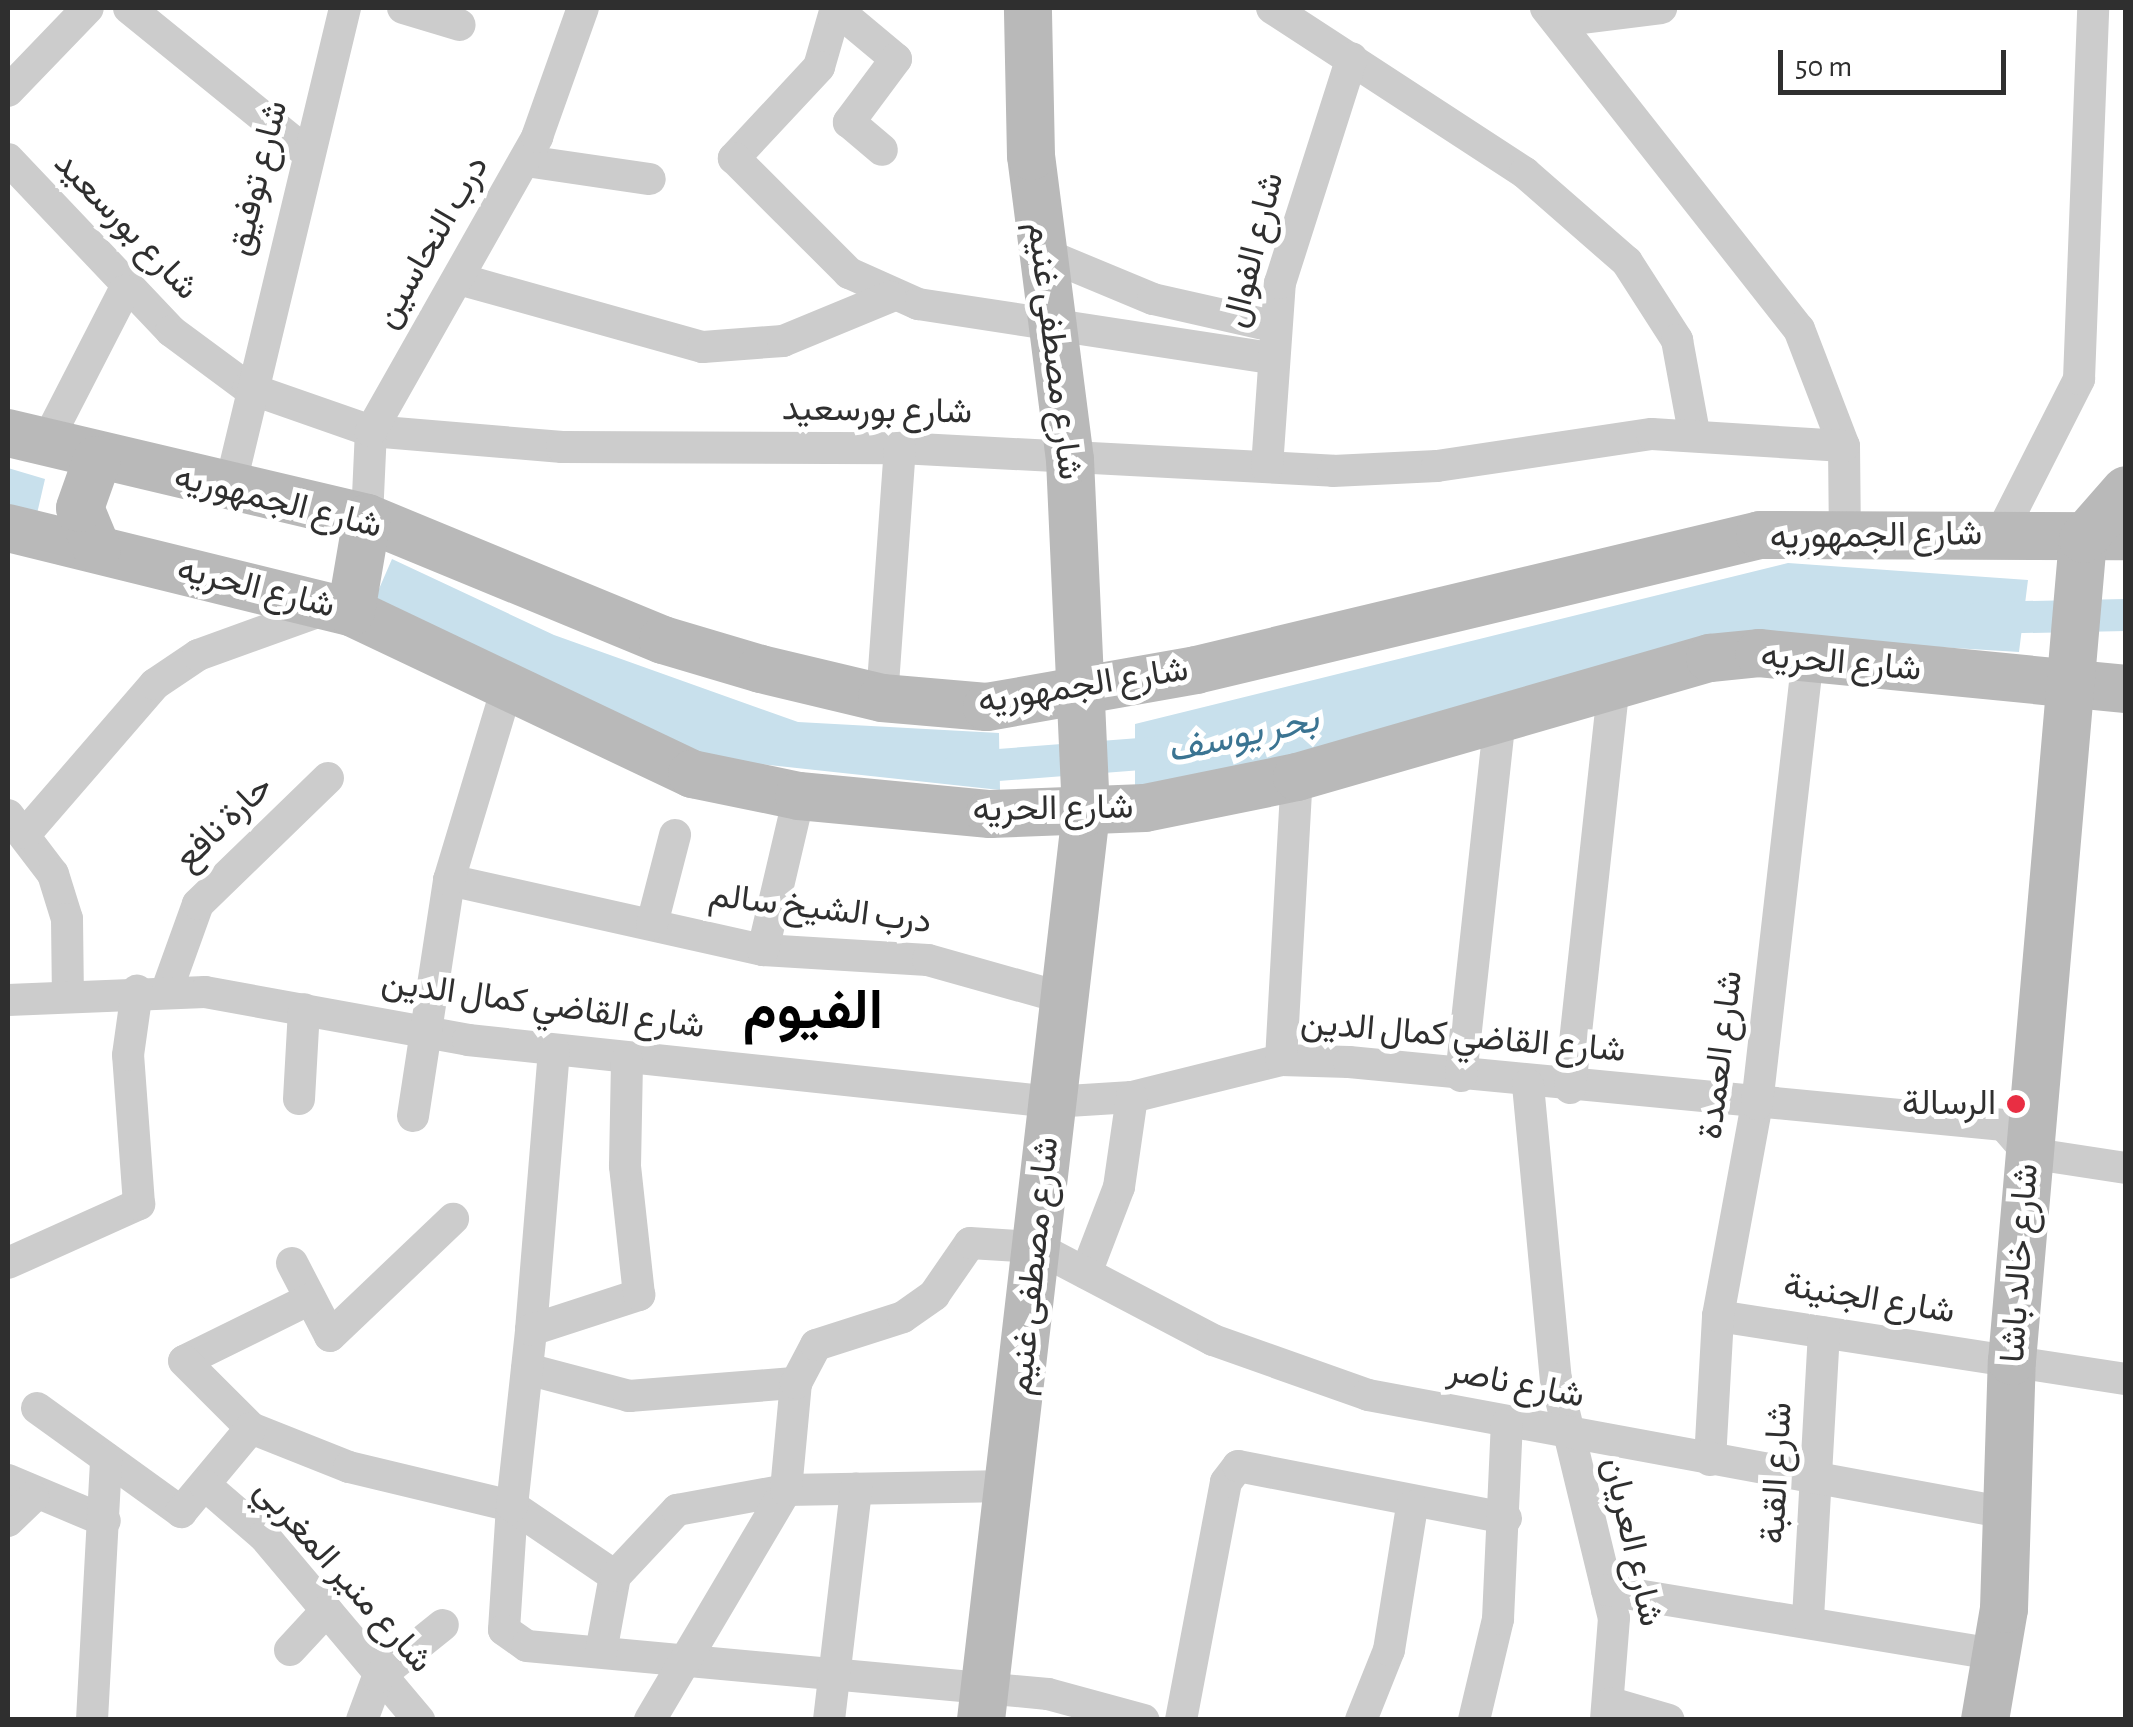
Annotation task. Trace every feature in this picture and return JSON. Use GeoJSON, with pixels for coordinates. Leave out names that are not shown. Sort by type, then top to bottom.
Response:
{"type":"FeatureCollection","features":[{"type":"Feature","properties":{"kind":"street"},"geometry":{"type":"LineString","coordinates":[[8,91],[88,8]]}},
{"type":"Feature","properties":{"kind":"street"},"geometry":{"type":"LineString","coordinates":[[129,8],[304,150]]}},
{"type":"Feature","properties":{"kind":"street","name":"شارع توفيق"},"geometry":{"type":"LineString","coordinates":[[230,487],[248,388],[304,150],[345,8]]}},
{"type":"Feature","properties":{"kind":"street"},"geometry":{"type":"LineString","coordinates":[[403,8],[460,24]]}},
{"type":"Feature","properties":{"kind":"street","name":"درب النحاسين"},"geometry":{"type":"LineString","coordinates":[[367,518],[371,431],[526,160],[583,8]]}},
{"type":"Feature","properties":{"kind":"street"},"geometry":{"type":"LineString","coordinates":[[882,150],[849,122],[896,59],[836,8],[819,67],[734,158],[849,273],[890,297],[1049,320],[1271,342]]}},
{"type":"Feature","properties":{"kind":"street","name":"شارع مصطفى غنيم"},"geometry":{"type":"LineString","coordinates":[[983,1704],[1086,812],[1084,694],[1070,460],[1040,252],[1028,8]]}},
{"type":"Feature","properties":{"kind":"street"},"geometry":{"type":"LineString","coordinates":[[1272,8],[1525,172],[1626,262],[1677,340],[1694,432]]}},
{"type":"Feature","properties":{"kind":"street"},"geometry":{"type":"LineString","coordinates":[[1552,14],[1661,8]]}},
{"type":"Feature","properties":{"kind":"street"},"geometry":{"type":"LineString","coordinates":[[2000,535],[2079,379],[2094,8]]}},
{"type":"Feature","properties":{"kind":"street"},"geometry":{"type":"LineString","coordinates":[[1552,14],[1799,329],[1844,446],[1845,535]]}},
{"type":"Feature","properties":{"kind":"street","name":"شارع الفوال"},"geometry":{"type":"LineString","coordinates":[[1268,467],[1271,342],[1352,58]]}},
{"type":"Feature","properties":{"kind":"street","name":"شارع بورسعيد"},"geometry":{"type":"LineString","coordinates":[[8,159],[124,291],[248,388],[371,431],[562,446],[900,448],[1070,460],[1385,470],[1694,432],[1844,446]]}},
{"type":"Feature","properties":{"kind":"street"},"geometry":{"type":"LineString","coordinates":[[526,160],[650,179]]}},
{"type":"Feature","properties":{"kind":"street"},"geometry":{"type":"LineString","coordinates":[[1040,252],[1271,342]]}},
{"type":"Feature","properties":{"kind":"street"},"geometry":{"type":"LineString","coordinates":[[459,279],[703,347],[783,341],[890,297]]}},
{"type":"Feature","properties":{"kind":"street"},"geometry":{"type":"LineString","coordinates":[[26,438],[124,291]]}},
{"type":"Feature","properties":{"kind":"street","name":"شارع الجمهوريه"},"geometry":{"type":"LineString","coordinates":[[26,438],[97,460],[367,518],[663,640],[882,698],[987,707],[1084,694],[1760,535],[2104,537]]}},
{"type":"Feature","properties":{"kind":"street"},"geometry":{"type":"LineString","coordinates":[[882,698],[900,448]]}},
{"type":"Feature","properties":{"kind":"street"},"geometry":{"type":"LineString","coordinates":[[97,460],[80,508],[97,548]]}},
{"type":"Feature","properties":{"kind":"street"},"geometry":{"type":"LineString","coordinates":[[2104,537],[2126,490]]}},
{"type":"Feature","properties":{"kind":"street"},"geometry":{"type":"LineString","coordinates":[[68,997],[66,919],[53,874],[17,824],[155,684],[198,655],[341,610],[367,518]]}},
{"type":"Feature","properties":{"kind":"street","name":"شارع الحريه"},"geometry":{"type":"LineString","coordinates":[[8,528],[341,610],[508,684],[692,774],[798,796],[990,814],[1086,812],[1297,776],[1499,724],[1614,681],[1710,658],[1808,658],[2072,687],[2126,689]]}},
{"type":"Feature","properties":{"kind":"street","name":"شارع خالد باشا"},"geometry":{"type":"LineString","coordinates":[[1985,1720],[1999,1655],[2012,1361],[2072,687],[2104,537]]}},
{"type":"Feature","properties":{"kind":"street","name":"شارع العمدة"},"geometry":{"type":"LineString","coordinates":[[1710,1460],[1718,1316],[1756,1104],[1808,658]]}},
{"type":"Feature","properties":{"kind":"street"},"geometry":{"type":"LineString","coordinates":[[1570,1088],[1614,681]]}},
{"type":"Feature","properties":{"kind":"street"},"geometry":{"type":"LineString","coordinates":[[413,1116],[449,880],[508,684]]}},
{"type":"Feature","properties":{"kind":"street"},"geometry":{"type":"LineString","coordinates":[[1461,1076],[1499,724]]}},
{"type":"Feature","properties":{"kind":"street"},"geometry":{"type":"LineString","coordinates":[[1281,1060],[1297,776]]}},
{"type":"Feature","properties":{"kind":"street","name":"حارة نافع"},"geometry":{"type":"LineString","coordinates":[[8,1263],[136,1207],[140,1197],[128,1055],[152,990],[198,904],[328,778]]}},
{"type":"Feature","properties":{"kind":"street"},"geometry":{"type":"LineString","coordinates":[[763,950],[798,796]]}},
{"type":"Feature","properties":{"kind":"street"},"geometry":{"type":"LineString","coordinates":[[652,924],[675,835]]}},
{"type":"Feature","properties":{"kind":"street","name":"درب الشيخ سالم"},"geometry":{"type":"LineString","coordinates":[[449,880],[763,950],[901,955],[1062,998]]}},
{"type":"Feature","properties":{"kind":"street","name":"شارع القاضي كمال الدين"},"geometry":{"type":"LineString","coordinates":[[8,1000],[152,990],[304,1009],[424,1034],[554,1051],[1052,1102],[1132,1097],[1281,1060],[2004,1125],[2028,1153],[2126,1168]]}},
{"type":"Feature","properties":{"kind":"street"},"geometry":{"type":"LineString","coordinates":[[298,1098],[304,1009]]}},
{"type":"Feature","properties":{"kind":"street"},"geometry":{"type":"LineString","coordinates":[[554,1051],[504,1630],[527,1646],[834,1674],[983,1704],[1144,1720]]}},
{"type":"Feature","properties":{"kind":"street"},"geometry":{"type":"LineString","coordinates":[[531,1330],[639,1294],[625,1166],[628,1060]]}},
{"type":"Feature","properties":{"kind":"street","name":"شارع العريان"},"geometry":{"type":"LineString","coordinates":[[1528,1085],[1566,1434],[1608,1590],[1617,1646],[1609,1711]]}},
{"type":"Feature","properties":{"kind":"street"},"geometry":{"type":"LineString","coordinates":[[1086,1274],[1119,1187],[1132,1097]]}},
{"type":"Feature","properties":{"kind":"street"},"geometry":{"type":"LineString","coordinates":[[292,1263],[330,1336],[452,1219]]}},
{"type":"Feature","properties":{"kind":"street"},"geometry":{"type":"LineString","coordinates":[[650,1720],[786,1490],[796,1383],[816,1345],[904,1317],[934,1294],[970,1243],[1036,1247]]}},
{"type":"Feature","properties":{"kind":"street","name":"شارع ناصر"},"geometry":{"type":"LineString","coordinates":[[1036,1247],[1280,1368],[1507,1424],[2007,1513]]}},
{"type":"Feature","properties":{"kind":"street"},"geometry":{"type":"LineString","coordinates":[[310,1299],[184,1361],[251,1428],[349,1467],[512,1506],[615,1576]]}},
{"type":"Feature","properties":{"kind":"street","name":"شارع الجنينة"},"geometry":{"type":"LineString","coordinates":[[1718,1316],[2126,1379]]}},
{"type":"Feature","properties":{"kind":"street","name":"شارع القبة"},"geometry":{"type":"LineString","coordinates":[[1808,1618],[1824,1332]]}},
{"type":"Feature","properties":{"kind":"street"},"geometry":{"type":"LineString","coordinates":[[527,1369],[629,1396],[796,1383]]}},
{"type":"Feature","properties":{"kind":"street"},"geometry":{"type":"LineString","coordinates":[[37,1408],[181,1512],[251,1428]]}},
{"type":"Feature","properties":{"kind":"street"},"geometry":{"type":"LineString","coordinates":[[1474,1720],[1498,1618],[1506,1518],[1507,1424]]}},
{"type":"Feature","properties":{"kind":"street"},"geometry":{"type":"LineString","coordinates":[[92,1720],[106,1458]]}},
{"type":"Feature","properties":{"kind":"street"},"geometry":{"type":"LineString","coordinates":[[1181,1720],[1230,1472],[1248,1464],[1412,1507],[1506,1518]]}},
{"type":"Feature","properties":{"kind":"street","name":"شارع منير المغربي"},"geometry":{"type":"LineString","coordinates":[[206,1486],[327,1610],[378,1677],[419,1720]]}},
{"type":"Feature","properties":{"kind":"street"},"geometry":{"type":"LineString","coordinates":[[601,1652],[615,1576],[677,1510],[786,1490],[1008,1486]]}},
{"type":"Feature","properties":{"kind":"street"},"geometry":{"type":"LineString","coordinates":[[829,1720],[856,1488]]}},
{"type":"Feature","properties":{"kind":"street"},"geometry":{"type":"LineString","coordinates":[[8,1521],[20,1489],[105,1521]]}},
{"type":"Feature","properties":{"kind":"street"},"geometry":{"type":"LineString","coordinates":[[1361,1720],[1389,1650],[1412,1507]]}},
{"type":"Feature","properties":{"kind":"street"},"geometry":{"type":"LineString","coordinates":[[1608,1590],[1808,1618],[1999,1655]]}},
{"type":"Feature","properties":{"kind":"street"},"geometry":{"type":"LineString","coordinates":[[290,1650],[327,1610]]}},
{"type":"Feature","properties":{"kind":"street"},"geometry":{"type":"LineString","coordinates":[[362,1720],[378,1677],[443,1625]]}},
{"type":"Feature","properties":{"kind":"street"},"geometry":{"type":"LineString","coordinates":[[1609,1711],[1669,1720]]}},
{"type":"Feature","properties":{"kind":"water"},"geometry":{"type":"Polygon","coordinates":[[[8,468],[45,479],[36,518],[8,510],[8,468]]]}},
{"type":"Feature","properties":{"kind":"water"},"geometry":{"type":"Polygon","coordinates":[[[392,559],[554,635],[798,722],[999,733],[1000,790],[685,756],[372,605],[392,559]]]}},
{"type":"Feature","properties":{"kind":"water"},"geometry":{"type":"Polygon","coordinates":[[[1788,563],[2028,580],[2019,652],[1757,636],[1222,779],[1135,786],[1135,724],[1788,563]]]}},
{"type":"Feature","properties":{"kind":"waterway","name":"بحر يوسف"},"geometry":{"type":"LineString","coordinates":[[1980,618],[2126,615]]}},
{"type":"Feature","properties":{"kind":"waterway"},"geometry":{"type":"LineString","coordinates":[[959,768],[1179,751]]}},
{"type":"Feature","properties":{"kind":"place","name":"الرسالة"},"geometry":{"type":"Point","coordinates":[2016,1104]}},
{"type":"Feature","properties":{"kind":"district","name":"الفيوم"},"geometry":{"type":"Point","coordinates":[813,1012]}}]}
